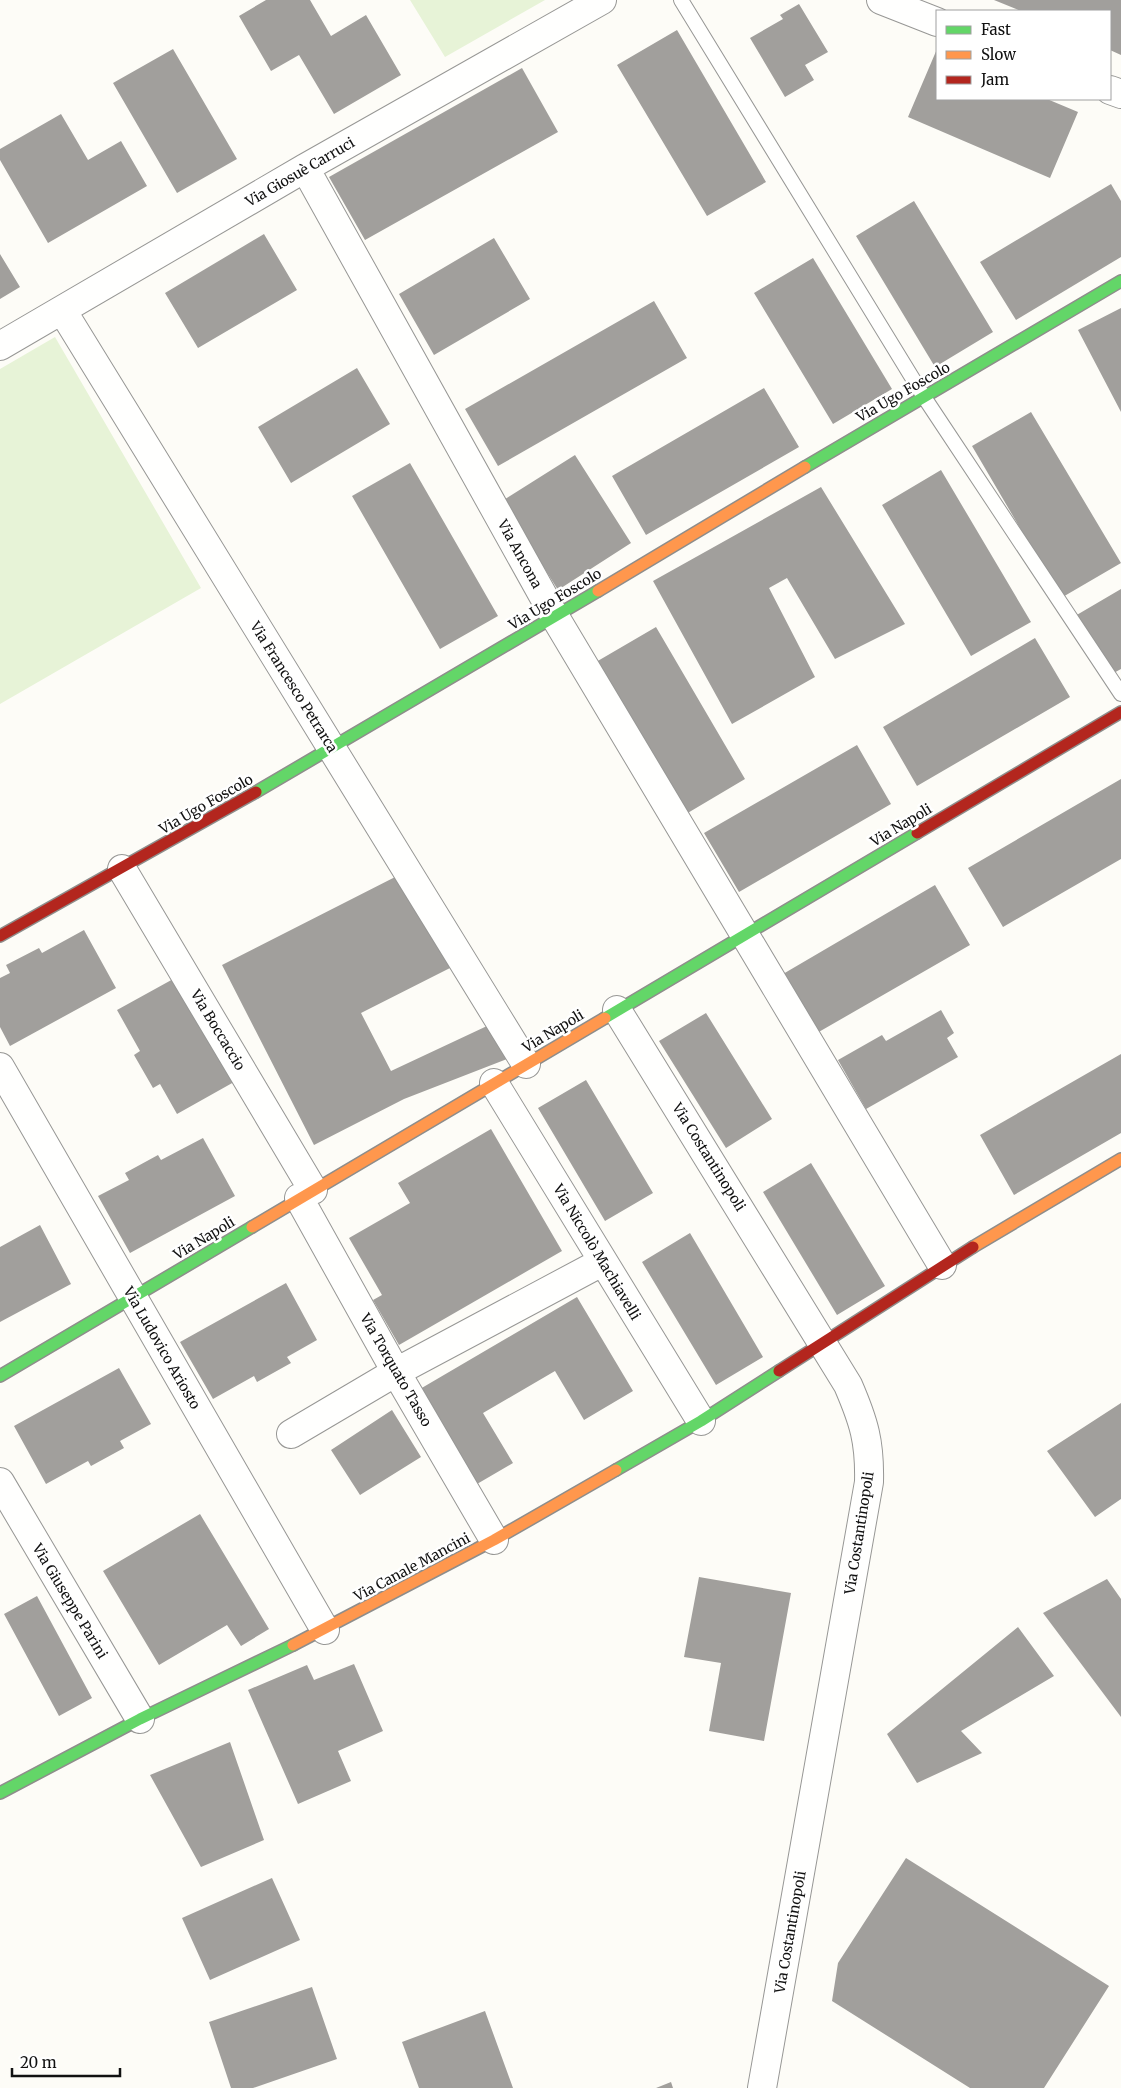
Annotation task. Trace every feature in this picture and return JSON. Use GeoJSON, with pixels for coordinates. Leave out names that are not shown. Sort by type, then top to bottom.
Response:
{"type":"FeatureCollection","features":[{"type":"Feature","properties":{"kind":"street","name":"Via Giosuè Carruci"},"geometry":{"type":"LineString","coordinates":[[0,346],[305,168],[602,0]]}},
{"type":"Feature","properties":{"kind":"street"},"geometry":{"type":"LineString","coordinates":[[881,0],[936,22]]}},
{"type":"Feature","properties":{"kind":"street","name":"Via Ancona"},"geometry":{"type":"LineString","coordinates":[[305,168],[554,617],[942,1265]]}},
{"type":"Feature","properties":{"kind":"street","name":"Via Ugo Foscolo"},"geometry":{"type":"LineString","coordinates":[[0,936],[333,750],[1121,281]]}},
{"type":"Feature","properties":{"kind":"street","name":"Via Francesco Petrarca"},"geometry":{"type":"LineString","coordinates":[[62,310],[526,1064]]}},
{"type":"Feature","properties":{"kind":"street","name":"Via Napoli"},"geometry":{"type":"LineString","coordinates":[[0,1376],[1121,712]]}},
{"type":"Feature","properties":{"kind":"street","name":"Via Boccaccio"},"geometry":{"type":"LineString","coordinates":[[122,869],[306,1194]]}},
{"type":"Feature","properties":{"kind":"street","name":"Via Costantinopoli"},"geometry":{"type":"LineString","coordinates":[[617,1010],[823,1341],[848,1385],[862,1416],[870,1453],[869,1482],[762,2088]]}},
{"type":"Feature","properties":{"kind":"street","name":"Via Ludovico Ariosto"},"geometry":{"type":"LineString","coordinates":[[0,1067],[325,1630]]}},
{"type":"Feature","properties":{"kind":"street","name":"Via Niccolò Machiavelli"},"geometry":{"type":"LineString","coordinates":[[494,1083],[701,1421]]}},
{"type":"Feature","properties":{"kind":"street","name":"Via Canale Mancini"},"geometry":{"type":"LineString","coordinates":[[0,1792],[140,1719],[325,1630],[494,1540],[701,1421],[942,1265],[1121,1159]]}},
{"type":"Feature","properties":{"kind":"street","name":"Via Torquato Tasso"},"geometry":{"type":"LineString","coordinates":[[306,1194],[396,1372],[494,1540]]}},
{"type":"Feature","properties":{"kind":"street"},"geometry":{"type":"LineString","coordinates":[[291,1434],[396,1372],[602,1262]]}},
{"type":"Feature","properties":{"kind":"street","name":"Via Giuseppe Parini"},"geometry":{"type":"LineString","coordinates":[[0,1482],[140,1719]]}},
{"type":"Feature","properties":{"kind":"lane"},"geometry":{"type":"LineString","coordinates":[[682,0],[924,397],[1121,694]]}},
{"type":"Feature","properties":{"kind":"green space"},"geometry":{"type":"Polygon","coordinates":[[[410,0],[545,0],[445,57],[410,0]]]}},
{"type":"Feature","properties":{"kind":"green space"},"geometry":{"type":"Polygon","coordinates":[[[55,337],[201,588],[0,704],[0,369],[55,337]]]}},
{"type":"Feature","properties":{"kind":"building"},"geometry":{"type":"Polygon","coordinates":[[[266,0],[310,0],[331,36],[366,15],[401,75],[334,114],[299,55],[271,71],[239,16],[266,0]]]}},
{"type":"Feature","properties":{"kind":"building"},"geometry":{"type":"Polygon","coordinates":[[[994,0],[1121,0],[1121,55],[1111,50],[1111,10],[1019,10],[994,0]]]}},
{"type":"Feature","properties":{"kind":"building"},"geometry":{"type":"Polygon","coordinates":[[[799,4],[828,52],[805,65],[814,80],[785,97],[750,38],[783,19],[780,15],[799,4]]]}},
{"type":"Feature","properties":{"kind":"building"},"geometry":{"type":"Polygon","coordinates":[[[677,30],[766,182],[707,216],[617,65],[677,30]]]}},
{"type":"Feature","properties":{"kind":"building"},"geometry":{"type":"Polygon","coordinates":[[[173,49],[237,159],[177,193],[113,83],[173,49]]]}},
{"type":"Feature","properties":{"kind":"building"},"geometry":{"type":"Polygon","coordinates":[[[936,51],[936,100],[1049,100],[1078,112],[1050,178],[908,117],[936,51]]]}},
{"type":"Feature","properties":{"kind":"building"},"geometry":{"type":"Polygon","coordinates":[[[522,68],[558,132],[365,240],[329,177],[522,68]]]}},
{"type":"Feature","properties":{"kind":"building"},"geometry":{"type":"Polygon","coordinates":[[[61,114],[88,160],[121,141],[147,186],[48,243],[0,160],[0,149],[61,114]]]}},
{"type":"Feature","properties":{"kind":"building"},"geometry":{"type":"Polygon","coordinates":[[[1111,184],[1121,201],[1121,257],[1016,320],[980,262],[1111,184]]]}},
{"type":"Feature","properties":{"kind":"building"},"geometry":{"type":"Polygon","coordinates":[[[914,201],[993,332],[935,367],[856,236],[914,201]]]}},
{"type":"Feature","properties":{"kind":"building"},"geometry":{"type":"Polygon","coordinates":[[[264,234],[297,290],[198,348],[165,293],[264,234]]]}},
{"type":"Feature","properties":{"kind":"building"},"geometry":{"type":"Polygon","coordinates":[[[494,238],[530,299],[434,355],[399,294],[494,238]]]}},
{"type":"Feature","properties":{"kind":"building"},"geometry":{"type":"Polygon","coordinates":[[[0,254],[20,287],[0,299],[0,254]]]}},
{"type":"Feature","properties":{"kind":"building"},"geometry":{"type":"Polygon","coordinates":[[[813,258],[892,389],[833,424],[754,293],[813,258]]]}},
{"type":"Feature","properties":{"kind":"building"},"geometry":{"type":"Polygon","coordinates":[[[654,301],[687,358],[498,466],[465,409],[654,301]]]}},
{"type":"Feature","properties":{"kind":"building"},"geometry":{"type":"Polygon","coordinates":[[[1121,308],[1121,412],[1078,330],[1121,308]]]}},
{"type":"Feature","properties":{"kind":"building"},"geometry":{"type":"Polygon","coordinates":[[[357,368],[390,424],[291,483],[258,427],[357,368]]]}},
{"type":"Feature","properties":{"kind":"building"},"geometry":{"type":"Polygon","coordinates":[[[764,388],[799,447],[646,535],[612,476],[764,388]]]}},
{"type":"Feature","properties":{"kind":"building"},"geometry":{"type":"Polygon","coordinates":[[[1031,412],[1121,563],[1061,598],[972,446],[1031,412]]]}},
{"type":"Feature","properties":{"kind":"building"},"geometry":{"type":"Polygon","coordinates":[[[575,455],[631,543],[558,590],[502,501],[575,455]]]}},
{"type":"Feature","properties":{"kind":"building"},"geometry":{"type":"Polygon","coordinates":[[[410,463],[498,616],[440,649],[352,496],[410,463]]]}},
{"type":"Feature","properties":{"kind":"building"},"geometry":{"type":"Polygon","coordinates":[[[941,470],[1031,622],[971,656],[882,505],[941,470]]]}},
{"type":"Feature","properties":{"kind":"building"},"geometry":{"type":"Polygon","coordinates":[[[821,487],[905,624],[835,659],[787,578],[769,588],[815,677],[732,724],[653,581],[821,487]]]}},
{"type":"Feature","properties":{"kind":"building"},"geometry":{"type":"Polygon","coordinates":[[[1121,589],[1121,669],[1110,675],[1075,616],[1121,589]]]}},
{"type":"Feature","properties":{"kind":"building"},"geometry":{"type":"Polygon","coordinates":[[[656,627],[745,779],[686,814],[596,662],[656,627]]]}},
{"type":"Feature","properties":{"kind":"building"},"geometry":{"type":"Polygon","coordinates":[[[1035,638],[1070,697],[917,786],[883,727],[1035,638]]]}},
{"type":"Feature","properties":{"kind":"building"},"geometry":{"type":"Polygon","coordinates":[[[857,745],[891,804],[739,892],[704,833],[857,745]]]}},
{"type":"Feature","properties":{"kind":"building"},"geometry":{"type":"Polygon","coordinates":[[[1121,779],[1121,859],[1003,927],[968,868],[1121,779]]]}},
{"type":"Feature","properties":{"kind":"building"},"geometry":{"type":"Polygon","coordinates":[[[401,874],[450,968],[361,1013],[391,1071],[487,1026],[507,1059],[404,1099],[314,1145],[222,965],[401,874]]]}},
{"type":"Feature","properties":{"kind":"building"},"geometry":{"type":"Polygon","coordinates":[[[935,885],[970,945],[817,1033],[783,974],[935,885]]]}},
{"type":"Feature","properties":{"kind":"building"},"geometry":{"type":"Polygon","coordinates":[[[84,930],[116,988],[10,1046],[0,1027],[0,978],[10,973],[6,965],[39,948],[42,953],[84,930]]]}},
{"type":"Feature","properties":{"kind":"building"},"geometry":{"type":"Polygon","coordinates":[[[175,978],[234,1082],[177,1114],[160,1084],[153,1088],[134,1055],[140,1051],[117,1010],[175,978]]]}},
{"type":"Feature","properties":{"kind":"building"},"geometry":{"type":"Polygon","coordinates":[[[941,1010],[954,1033],[947,1038],[958,1057],[866,1109],[838,1060],[882,1035],[886,1041],[941,1010]]]}},
{"type":"Feature","properties":{"kind":"building"},"geometry":{"type":"Polygon","coordinates":[[[706,1013],[772,1119],[726,1148],[659,1041],[706,1013]]]}},
{"type":"Feature","properties":{"kind":"building"},"geometry":{"type":"Polygon","coordinates":[[[1121,1054],[1121,1133],[1014,1195],[980,1135],[1121,1054]]]}},
{"type":"Feature","properties":{"kind":"building"},"geometry":{"type":"Polygon","coordinates":[[[586,1080],[653,1193],[605,1221],[538,1108],[586,1080]]]}},
{"type":"Feature","properties":{"kind":"building"},"geometry":{"type":"Polygon","coordinates":[[[491,1129],[562,1251],[399,1345],[373,1300],[382,1295],[349,1238],[410,1203],[398,1183],[491,1129]]]}},
{"type":"Feature","properties":{"kind":"building"},"geometry":{"type":"Polygon","coordinates":[[[203,1138],[235,1196],[130,1253],[98,1196],[129,1180],[125,1173],[158,1155],[161,1160],[203,1138]]]}},
{"type":"Feature","properties":{"kind":"building"},"geometry":{"type":"Polygon","coordinates":[[[811,1163],[885,1286],[837,1315],[763,1192],[811,1163]]]}},
{"type":"Feature","properties":{"kind":"building"},"geometry":{"type":"Polygon","coordinates":[[[40,1225],[71,1284],[0,1322],[0,1247],[40,1225]]]}},
{"type":"Feature","properties":{"kind":"building"},"geometry":{"type":"Polygon","coordinates":[[[690,1233],[763,1357],[716,1385],[642,1262],[690,1233]]]}},
{"type":"Feature","properties":{"kind":"building"},"geometry":{"type":"Polygon","coordinates":[[[286,1283],[317,1340],[287,1357],[291,1363],[257,1382],[254,1376],[213,1399],[180,1342],[286,1283]]]}},
{"type":"Feature","properties":{"kind":"building"},"geometry":{"type":"Polygon","coordinates":[[[577,1297],[633,1391],[584,1420],[555,1371],[483,1413],[513,1463],[477,1484],[420,1389],[577,1297]]]}},
{"type":"Feature","properties":{"kind":"building"},"geometry":{"type":"Polygon","coordinates":[[[119,1368],[151,1424],[120,1441],[124,1448],[91,1466],[88,1461],[46,1484],[14,1426],[119,1368]]]}},
{"type":"Feature","properties":{"kind":"building"},"geometry":{"type":"Polygon","coordinates":[[[1121,1403],[1121,1499],[1095,1517],[1047,1451],[1121,1403]]]}},
{"type":"Feature","properties":{"kind":"building"},"geometry":{"type":"Polygon","coordinates":[[[392,1410],[421,1457],[360,1495],[331,1450],[392,1410]]]}},
{"type":"Feature","properties":{"kind":"building"},"geometry":{"type":"Polygon","coordinates":[[[200,1514],[269,1629],[241,1646],[227,1625],[159,1665],[103,1571],[200,1514]]]}},
{"type":"Feature","properties":{"kind":"building"},"geometry":{"type":"Polygon","coordinates":[[[699,1577],[791,1593],[764,1741],[709,1731],[721,1663],[684,1657],[699,1577]]]}},
{"type":"Feature","properties":{"kind":"building"},"geometry":{"type":"Polygon","coordinates":[[[1107,1579],[1121,1599],[1121,1717],[1043,1613],[1107,1579]]]}},
{"type":"Feature","properties":{"kind":"building"},"geometry":{"type":"Polygon","coordinates":[[[37,1596],[92,1698],[59,1716],[4,1614],[37,1596]]]}},
{"type":"Feature","properties":{"kind":"building"},"geometry":{"type":"Polygon","coordinates":[[[1018,1627],[1054,1676],[961,1731],[982,1753],[917,1783],[887,1734],[1018,1627]]]}},
{"type":"Feature","properties":{"kind":"building"},"geometry":{"type":"Polygon","coordinates":[[[354,1664],[383,1731],[338,1751],[351,1781],[298,1804],[248,1690],[307,1665],[314,1680],[354,1664]]]}},
{"type":"Feature","properties":{"kind":"building"},"geometry":{"type":"Polygon","coordinates":[[[230,1742],[264,1840],[201,1867],[150,1775],[230,1742]]]}},
{"type":"Feature","properties":{"kind":"building"},"geometry":{"type":"Polygon","coordinates":[[[906,1858],[1109,1986],[1044,2088],[970,2088],[832,2001],[838,1963],[906,1858]]]}},
{"type":"Feature","properties":{"kind":"building"},"geometry":{"type":"Polygon","coordinates":[[[272,1878],[300,1940],[210,1980],[182,1918],[272,1878]]]}},
{"type":"Feature","properties":{"kind":"building"},"geometry":{"type":"Polygon","coordinates":[[[312,1987],[337,2059],[253,2088],[231,2088],[209,2022],[312,1987]]]}},
{"type":"Feature","properties":{"kind":"building"},"geometry":{"type":"Polygon","coordinates":[[[485,2011],[513,2088],[419,2088],[402,2042],[485,2011]]]}},
{"type":"Feature","properties":{"kind":"building"},"geometry":{"type":"Polygon","coordinates":[[[671,2082],[673,2088],[656,2088],[671,2082]]]}},
{"type":"Feature","properties":{"kind":"traffic: fast"},"geometry":{"type":"LineString","coordinates":[[805,467],[1121,281]]}},
{"type":"Feature","properties":{"kind":"traffic: fast"},"geometry":{"type":"LineString","coordinates":[[256,792],[598,591]]}},
{"type":"Feature","properties":{"kind":"traffic: fast"},"geometry":{"type":"LineString","coordinates":[[605,1018],[917,833]]}},
{"type":"Feature","properties":{"kind":"traffic: fast"},"geometry":{"type":"LineString","coordinates":[[0,1376],[252,1227]]}},
{"type":"Feature","properties":{"kind":"traffic: fast"},"geometry":{"type":"LineString","coordinates":[[616,1470],[701,1421],[779,1371]]}},
{"type":"Feature","properties":{"kind":"traffic: fast"},"geometry":{"type":"LineString","coordinates":[[0,1793],[140,1719],[293,1645]]}},
{"type":"Feature","properties":{"kind":"traffic: slow"},"geometry":{"type":"LineString","coordinates":[[598,591],[805,467]]}},
{"type":"Feature","properties":{"kind":"traffic: slow"},"geometry":{"type":"LineString","coordinates":[[252,1227],[605,1018]]}},
{"type":"Feature","properties":{"kind":"traffic: slow"},"geometry":{"type":"LineString","coordinates":[[973,1247],[1121,1159]]}},
{"type":"Feature","properties":{"kind":"traffic: slow"},"geometry":{"type":"LineString","coordinates":[[293,1645],[494,1540],[616,1470]]}},
{"type":"Feature","properties":{"kind":"traffic: jam"},"geometry":{"type":"LineString","coordinates":[[917,833],[1121,712]]}},
{"type":"Feature","properties":{"kind":"traffic: jam"},"geometry":{"type":"LineString","coordinates":[[0,936],[256,792]]}},
{"type":"Feature","properties":{"kind":"traffic: jam"},"geometry":{"type":"LineString","coordinates":[[779,1371],[973,1247]]}}]}
